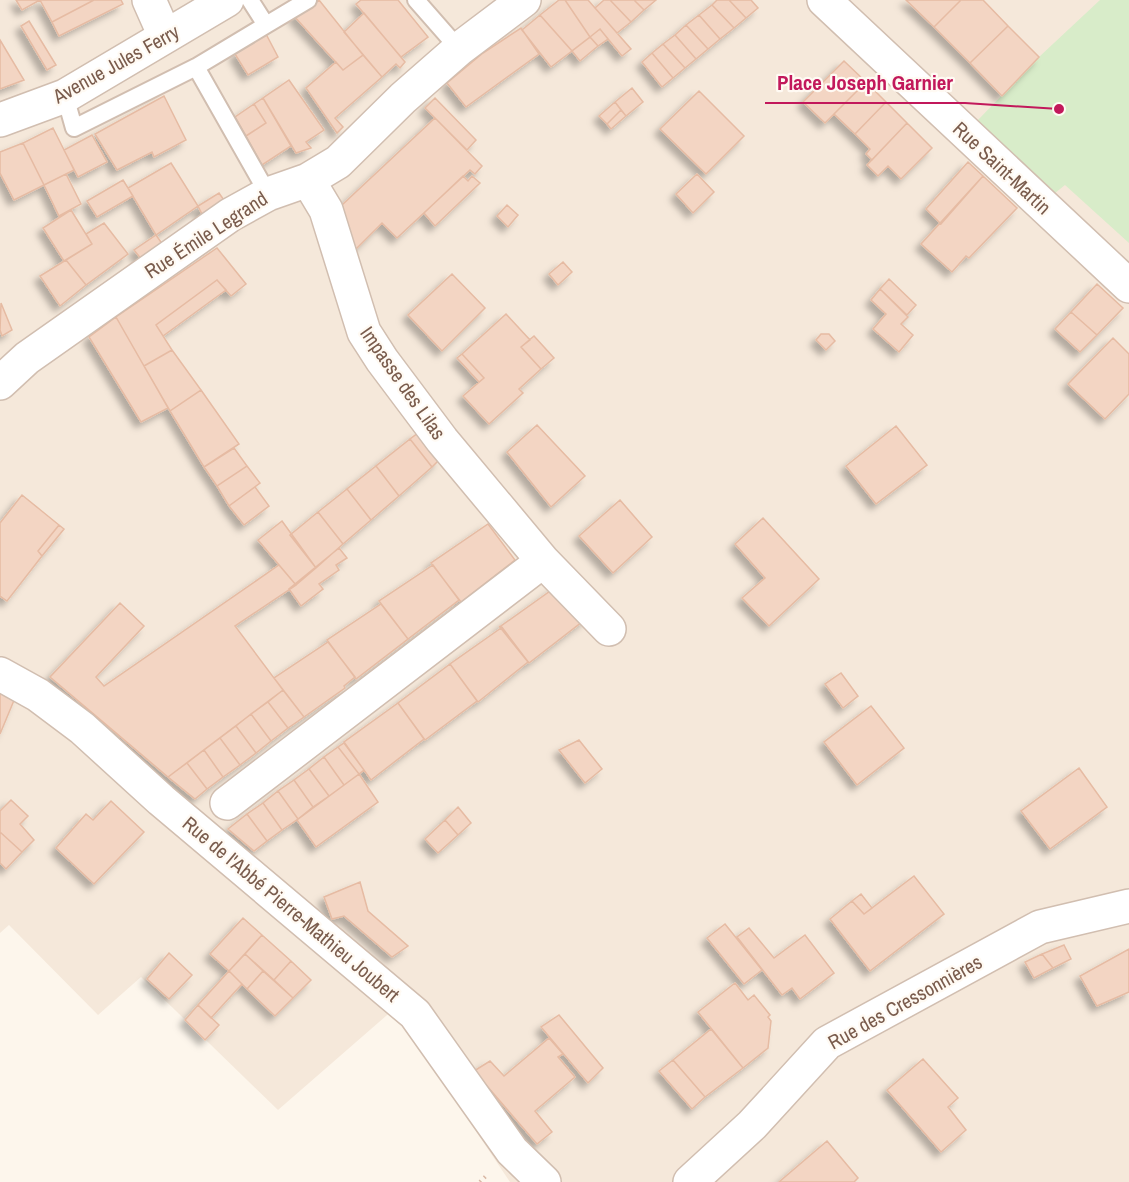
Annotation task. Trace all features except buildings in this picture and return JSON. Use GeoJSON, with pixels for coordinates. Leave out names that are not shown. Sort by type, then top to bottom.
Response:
{"type":"FeatureCollection","features":[{"type":"Feature","properties":{"kind":"street"},"geometry":{"type":"LineString","coordinates":[[149,0],[165,36]]}},
{"type":"Feature","properties":{"kind":"street","name":"Avenue Jules Ferry"},"geometry":{"type":"LineString","coordinates":[[0,120],[65,96],[227,0]]}},
{"type":"Feature","properties":{"kind":"street","name":"Rue Émile Legrand"},"geometry":{"type":"LineString","coordinates":[[0,383],[27,358],[230,215],[268,194],[308,180],[338,162],[403,98],[459,49],[524,0]]}},
{"type":"Feature","properties":{"kind":"street","name":"Rue Saint-Martin"},"geometry":{"type":"LineString","coordinates":[[824,0],[1129,286]]}},
{"type":"Feature","properties":{"kind":"street","name":"Impasse des Lilas"},"geometry":{"type":"LineString","coordinates":[[308,180],[326,210],[364,332],[382,360],[442,440],[543,561],[609,629]]}},
{"type":"Feature","properties":{"kind":"street"},"geometry":{"type":"LineString","coordinates":[[227,803],[543,561]]}},
{"type":"Feature","properties":{"kind":"street","name":"Rue de l'Abbé Pierre-Mathieu Joubert"},"geometry":{"type":"LineString","coordinates":[[0,674],[38,695],[82,728],[161,800],[415,1014],[512,1151],[544,1182]]}},
{"type":"Feature","properties":{"kind":"street","name":"Rue des Cressonnières"},"geometry":{"type":"LineString","coordinates":[[690,1182],[752,1125],[827,1043],[1040,927],[1129,906]]}},
{"type":"Feature","properties":{"kind":"lane"},"geometry":{"type":"LineString","coordinates":[[250,0],[266,25]]}},
{"type":"Feature","properties":{"kind":"lane"},"geometry":{"type":"LineString","coordinates":[[65,96],[74,128],[196,67],[308,0]]}},
{"type":"Feature","properties":{"kind":"lane"},"geometry":{"type":"LineString","coordinates":[[416,0],[459,49]]}},
{"type":"Feature","properties":{"kind":"lane"},"geometry":{"type":"LineString","coordinates":[[196,67],[268,194]]}},
{"type":"Feature","properties":{"kind":"shaded area"},"geometry":{"type":"Polygon","coordinates":[[[0,0],[1129,0],[1129,1182],[510,1182],[394,1009],[278,1110],[141,977],[98,1015],[9,925],[0,933],[0,0]]]}},
{"type":"Feature","properties":{"kind":"green space"},"geometry":{"type":"Polygon","coordinates":[[[1100,0],[1129,0],[1129,243],[1065,185],[1050,197],[976,122],[1039,57],[1100,0]]]}},
{"type":"Feature","properties":{"kind":"place","name":"Place Joseph Garnier"},"geometry":{"type":"Point","coordinates":[1059,109]}}]}
